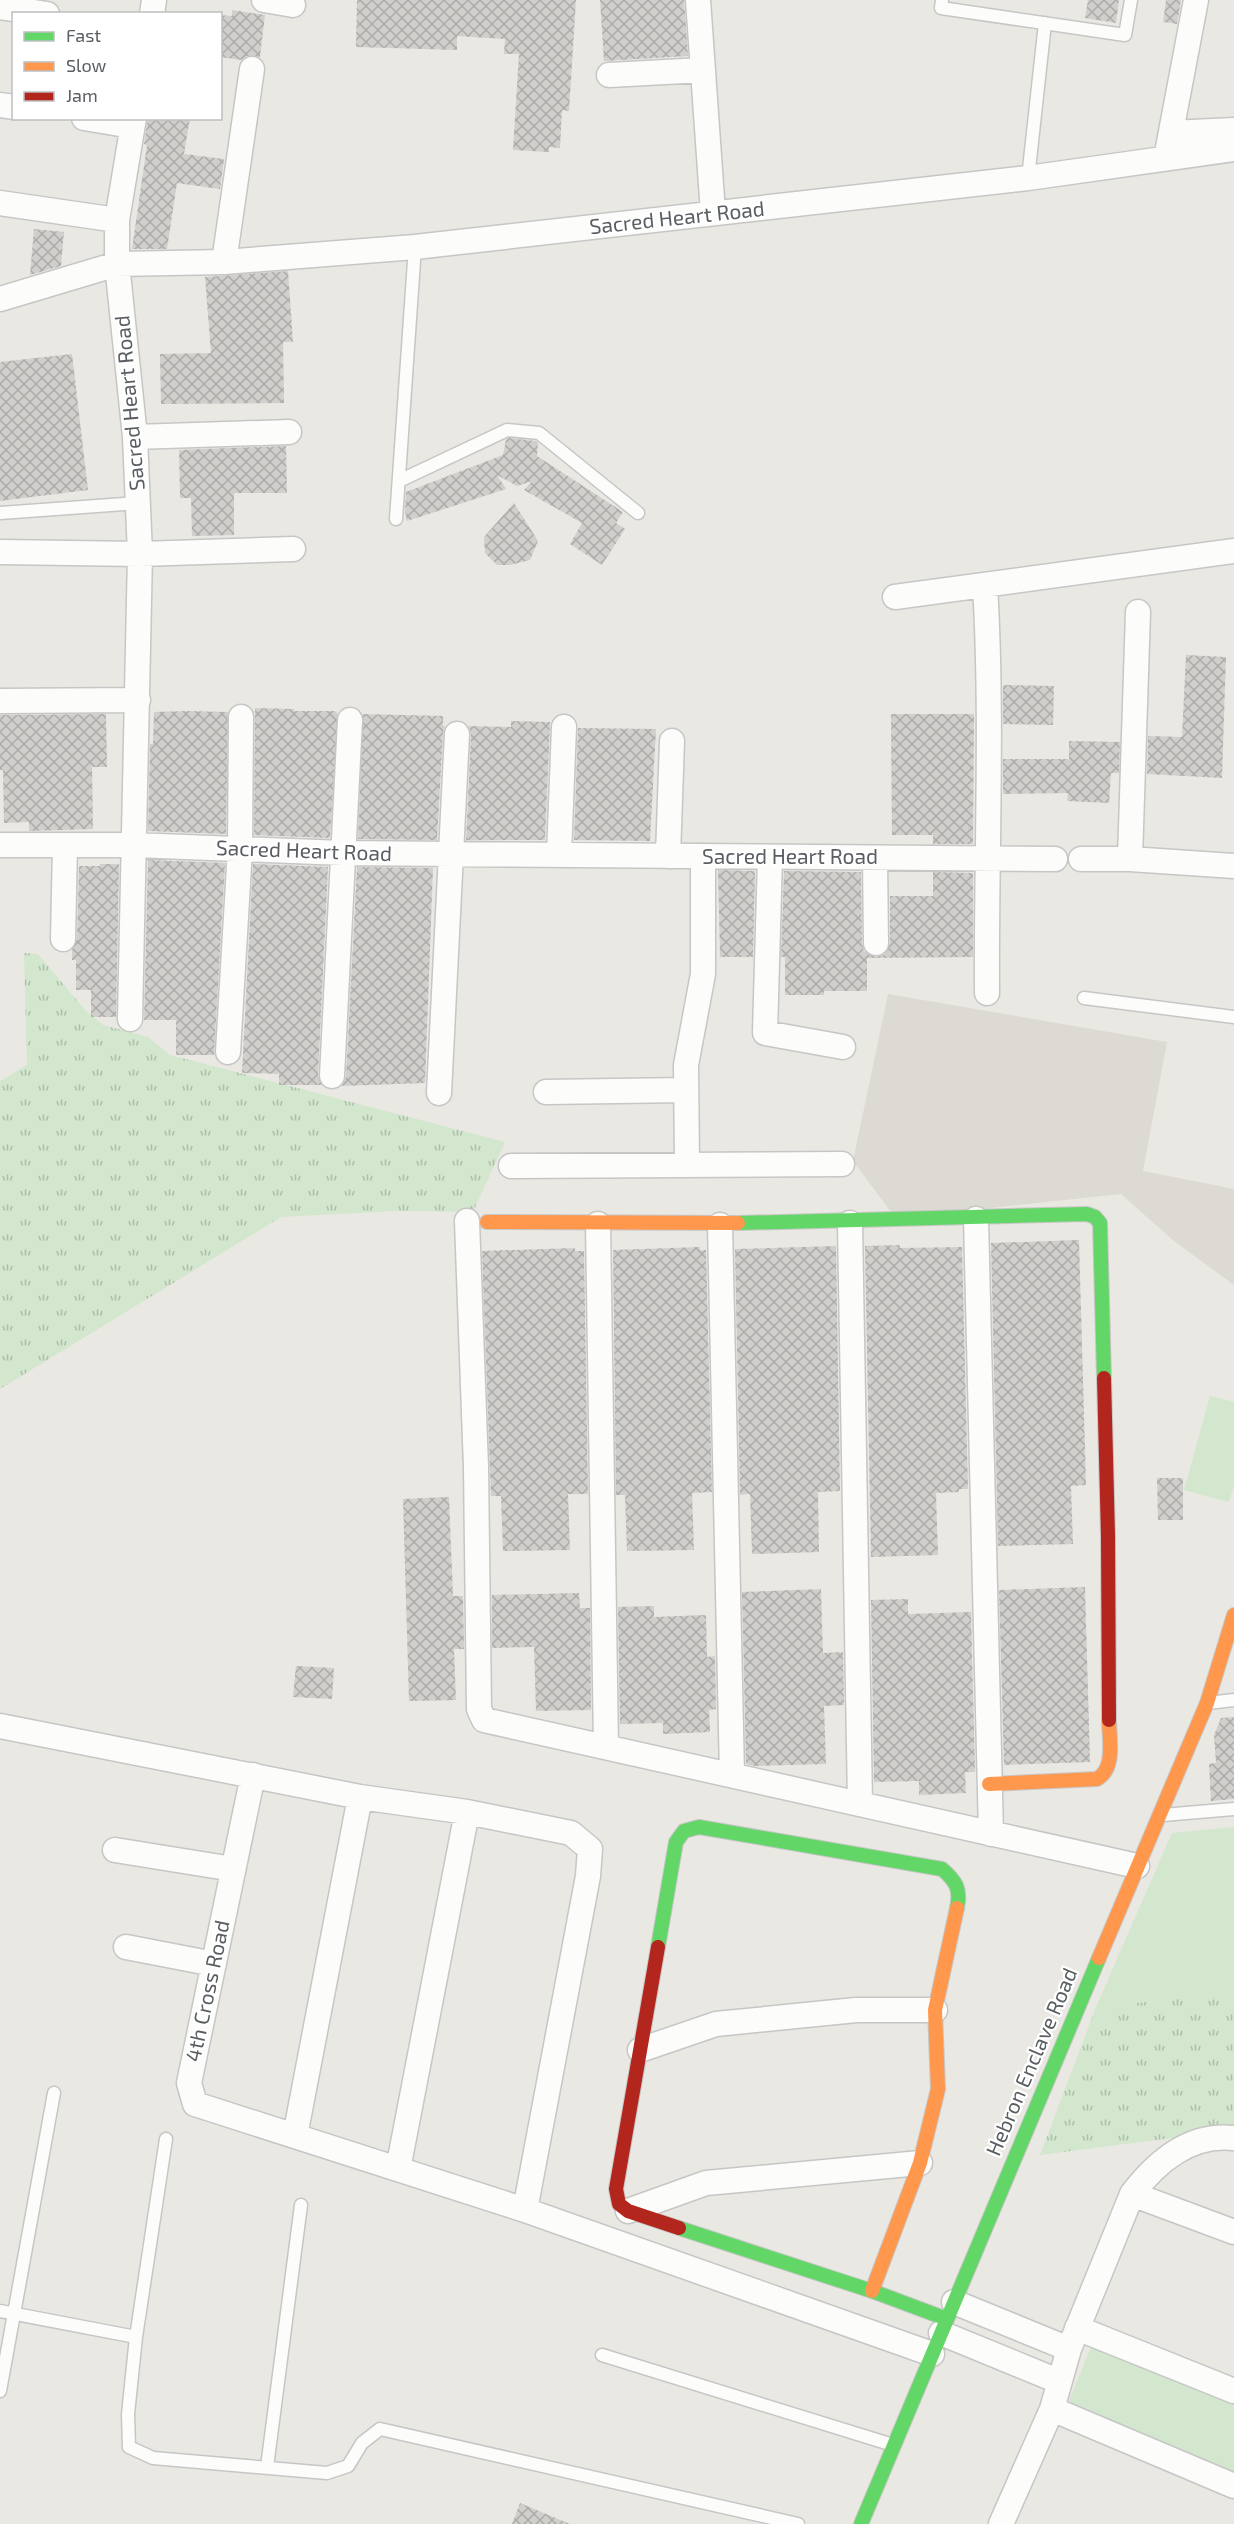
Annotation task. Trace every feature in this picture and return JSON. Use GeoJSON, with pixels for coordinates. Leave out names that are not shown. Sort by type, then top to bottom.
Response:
{"type":"FeatureCollection","features":[{"type":"Feature","properties":{"kind":"street"},"geometry":{"type":"LineString","coordinates":[[264,0],[293,5]]}},
{"type":"Feature","properties":{"kind":"street"},"geometry":{"type":"LineString","coordinates":[[698,0],[714,213]]}},
{"type":"Feature","properties":{"kind":"street"},"geometry":{"type":"LineString","coordinates":[[1166,158],[1196,0]]}},
{"type":"Feature","properties":{"kind":"street"},"geometry":{"type":"LineString","coordinates":[[0,7],[34,12]]}},
{"type":"Feature","properties":{"kind":"street"},"geometry":{"type":"LineString","coordinates":[[224,262],[252,69]]}},
{"type":"Feature","properties":{"kind":"street"},"geometry":{"type":"LineString","coordinates":[[609,75],[703,70]]}},
{"type":"Feature","properties":{"kind":"street"},"geometry":{"type":"LineString","coordinates":[[108,120],[133,122]]}},
{"type":"Feature","properties":{"kind":"street","name":"Sacred Heart Road"},"geometry":{"type":"LineString","coordinates":[[133,122],[117,220],[117,264],[135,437],[140,554],[134,845],[343,853],[1055,859]]}},
{"type":"Feature","properties":{"kind":"street"},"geometry":{"type":"LineString","coordinates":[[1171,133],[1234,130]]}},
{"type":"Feature","properties":{"kind":"street","name":"Sacred Heart Road"},"geometry":{"type":"LineString","coordinates":[[0,300],[117,264],[224,262],[415,247],[1028,178],[1234,149]]}},
{"type":"Feature","properties":{"kind":"street"},"geometry":{"type":"LineString","coordinates":[[0,203],[117,220]]}},
{"type":"Feature","properties":{"kind":"street"},"geometry":{"type":"LineString","coordinates":[[135,437],[289,432]]}},
{"type":"Feature","properties":{"kind":"street"},"geometry":{"type":"LineString","coordinates":[[0,552],[140,554],[293,549]]}},
{"type":"Feature","properties":{"kind":"street"},"geometry":{"type":"LineString","coordinates":[[895,597],[1234,551]]}},
{"type":"Feature","properties":{"kind":"street"},"geometry":{"type":"LineString","coordinates":[[985,585],[990,670],[986,859],[987,993]]}},
{"type":"Feature","properties":{"kind":"street"},"geometry":{"type":"LineString","coordinates":[[1130,859],[1138,612]]}},
{"type":"Feature","properties":{"kind":"street"},"geometry":{"type":"LineString","coordinates":[[0,701],[138,700]]}},
{"type":"Feature","properties":{"kind":"street"},"geometry":{"type":"LineString","coordinates":[[228,1052],[240,849],[241,717]]}},
{"type":"Feature","properties":{"kind":"street"},"geometry":{"type":"LineString","coordinates":[[332,1076],[350,720]]}},
{"type":"Feature","properties":{"kind":"street"},"geometry":{"type":"LineString","coordinates":[[559,855],[564,727]]}},
{"type":"Feature","properties":{"kind":"street"},"geometry":{"type":"LineString","coordinates":[[439,1093],[457,734]]}},
{"type":"Feature","properties":{"kind":"street"},"geometry":{"type":"LineString","coordinates":[[668,856],[672,741]]}},
{"type":"Feature","properties":{"kind":"street"},"geometry":{"type":"LineString","coordinates":[[0,845],[134,845],[130,1019]]}},
{"type":"Feature","properties":{"kind":"street"},"geometry":{"type":"LineString","coordinates":[[63,939],[65,845]]}},
{"type":"Feature","properties":{"kind":"street"},"geometry":{"type":"LineString","coordinates":[[687,1165],[686,1065],[703,974],[703,856]]}},
{"type":"Feature","properties":{"kind":"street"},"geometry":{"type":"LineString","coordinates":[[770,857],[765,1033],[843,1047]]}},
{"type":"Feature","properties":{"kind":"street"},"geometry":{"type":"LineString","coordinates":[[875,858],[876,943]]}},
{"type":"Feature","properties":{"kind":"street"},"geometry":{"type":"LineString","coordinates":[[1081,859],[1130,859],[1234,866]]}},
{"type":"Feature","properties":{"kind":"street"},"geometry":{"type":"LineString","coordinates":[[546,1092],[686,1090]]}},
{"type":"Feature","properties":{"kind":"street"},"geometry":{"type":"LineString","coordinates":[[511,1166],[842,1164]]}},
{"type":"Feature","properties":{"kind":"street"},"geometry":{"type":"LineString","coordinates":[[989,1784],[1094,1780],[1106,1773],[1109,1764],[1108,1536],[1100,1223],[1095,1216],[1087,1214],[850,1223],[720,1225],[477,1222],[481,1716],[490,1723],[1137,1866]]}},
{"type":"Feature","properties":{"kind":"street"},"geometry":{"type":"LineString","coordinates":[[976,1219],[991,1834]]}},
{"type":"Feature","properties":{"kind":"street"},"geometry":{"type":"LineString","coordinates":[[850,1223],[860,1804]]}},
{"type":"Feature","properties":{"kind":"street"},"geometry":{"type":"LineString","coordinates":[[598,1224],[606,1747]]}},
{"type":"Feature","properties":{"kind":"street"},"geometry":{"type":"LineString","coordinates":[[720,1225],[732,1775]]}},
{"type":"Feature","properties":{"kind":"street","name":"Hebron Enclave Road"},"geometry":{"type":"LineString","coordinates":[[861,2524],[1207,1703],[1234,1615]]}},
{"type":"Feature","properties":{"kind":"street"},"geometry":{"type":"LineString","coordinates":[[0,1726],[360,1797],[467,1812],[571,1833],[590,1849],[588,1876],[525,2210]]}},
{"type":"Feature","properties":{"kind":"street","name":"4th Cross Road"},"geometry":{"type":"LineString","coordinates":[[253,1775],[189,2083],[195,2104],[295,2136]]}},
{"type":"Feature","properties":{"kind":"street"},"geometry":{"type":"LineString","coordinates":[[360,1797],[295,2136],[525,2210],[943,2327],[1073,2339],[1234,2391]]}},
{"type":"Feature","properties":{"kind":"street"},"geometry":{"type":"LineString","coordinates":[[398,2169],[467,1812]]}},
{"type":"Feature","properties":{"kind":"street"},"geometry":{"type":"LineString","coordinates":[[872,2291],[920,2163],[938,2089],[935,2010],[960,1894],[955,1880],[942,1869],[699,1827],[684,1831],[676,1842],[616,2189],[619,2204],[628,2211],[872,2291],[943,2327],[1058,2380]]}},
{"type":"Feature","properties":{"kind":"street"},"geometry":{"type":"LineString","coordinates":[[115,1850],[233,1869]]}},
{"type":"Feature","properties":{"kind":"street"},"geometry":{"type":"LineString","coordinates":[[126,1947],[214,1964]]}},
{"type":"Feature","properties":{"kind":"street"},"geometry":{"type":"LineString","coordinates":[[640,2050],[716,2024],[856,2010],[935,2010]]}},
{"type":"Feature","properties":{"kind":"street"},"geometry":{"type":"LineString","coordinates":[[1001,2524],[1052,2409],[1058,2380],[1073,2339],[1132,2194],[1160,2163],[1176,2152],[1196,2142],[1230,2137]]}},
{"type":"Feature","properties":{"kind":"street"},"geometry":{"type":"LineString","coordinates":[[628,2211],[706,2183],[920,2163]]}},
{"type":"Feature","properties":{"kind":"street"},"geometry":{"type":"LineString","coordinates":[[1132,2194],[1234,2232]]}},
{"type":"Feature","properties":{"kind":"street"},"geometry":{"type":"LineString","coordinates":[[1052,2409],[1234,2486]]}},
{"type":"Feature","properties":{"kind":"lane"},"geometry":{"type":"LineString","coordinates":[[942,0],[941,8],[1125,34],[1131,0]]}},
{"type":"Feature","properties":{"kind":"lane"},"geometry":{"type":"LineString","coordinates":[[1028,178],[1045,23]]}},
{"type":"Feature","properties":{"kind":"lane"},"geometry":{"type":"LineString","coordinates":[[396,519],[415,247]]}},
{"type":"Feature","properties":{"kind":"lane"},"geometry":{"type":"LineString","coordinates":[[399,481],[507,430],[539,433],[638,513]]}},
{"type":"Feature","properties":{"kind":"lane"},"geometry":{"type":"LineString","coordinates":[[0,513],[138,503]]}},
{"type":"Feature","properties":{"kind":"lane"},"geometry":{"type":"LineString","coordinates":[[1084,998],[1234,1017]]}},
{"type":"Feature","properties":{"kind":"lane"},"geometry":{"type":"LineString","coordinates":[[1207,1703],[1234,1700]]}},
{"type":"Feature","properties":{"kind":"lane"},"geometry":{"type":"LineString","coordinates":[[1160,1815],[1234,1809]]}},
{"type":"Feature","properties":{"kind":"lane"},"geometry":{"type":"LineString","coordinates":[[0,2391],[54,2093]]}},
{"type":"Feature","properties":{"kind":"lane"},"geometry":{"type":"LineString","coordinates":[[166,2139],[136,2337],[129,2414],[129,2447],[153,2458],[327,2473],[348,2466],[362,2443],[380,2429],[798,2524]]}},
{"type":"Feature","properties":{"kind":"lane"},"geometry":{"type":"LineString","coordinates":[[267,2467],[301,2205]]}},
{"type":"Feature","properties":{"kind":"lane"},"geometry":{"type":"LineString","coordinates":[[0,2311],[136,2337]]}},
{"type":"Feature","properties":{"kind":"lane"},"geometry":{"type":"LineString","coordinates":[[602,2355],[894,2445]]}},
{"type":"Feature","properties":{"kind":"shaded area"},"geometry":{"type":"Polygon","coordinates":[[[888,994],[1167,1042],[1143,1171],[1234,1189],[1234,1285],[1174,1241],[1121,1194],[963,1211],[891,1212],[853,1161],[888,994]]]}},
{"type":"Feature","properties":{"kind":"green space"},"geometry":{"type":"Polygon","coordinates":[[[24,953],[38,954],[86,1011],[103,1025],[148,1037],[170,1055],[505,1142],[473,1212],[397,1211],[281,1217],[0,1389],[0,1081],[27,1065],[24,953]]]}},
{"type":"Feature","properties":{"kind":"green space"},"geometry":{"type":"Polygon","coordinates":[[[1210,1396],[1234,1402],[1234,1485],[1229,1502],[1184,1490],[1210,1396]]]}},
{"type":"Feature","properties":{"kind":"green space"},"geometry":{"type":"Polygon","coordinates":[[[1234,1827],[1234,1993],[1096,2007],[1172,1833],[1234,1827]]]}},
{"type":"Feature","properties":{"kind":"green space"},"geometry":{"type":"Polygon","coordinates":[[[1234,1993],[1234,2130],[1040,2155],[1096,2007],[1234,1993]]]}},
{"type":"Feature","properties":{"kind":"green space"},"geometry":{"type":"Polygon","coordinates":[[[1091,2347],[1234,2404],[1234,2478],[1065,2411],[1091,2347]]]}},
{"type":"Feature","properties":{"kind":"building"},"geometry":{"type":"Polygon","coordinates":[[[357,0],[576,0],[569,111],[562,110],[560,148],[549,147],[549,152],[513,150],[519,54],[504,54],[505,39],[457,36],[457,50],[356,47],[357,0]]]}},
{"type":"Feature","properties":{"kind":"building"},"geometry":{"type":"Polygon","coordinates":[[[600,0],[684,0],[688,56],[604,61],[600,0]]]}},
{"type":"Feature","properties":{"kind":"building"},"geometry":{"type":"Polygon","coordinates":[[[1088,0],[1119,0],[1116,23],[1085,18],[1088,0]]]}},
{"type":"Feature","properties":{"kind":"building"},"geometry":{"type":"Polygon","coordinates":[[[1166,0],[1181,0],[1177,24],[1163,22],[1166,0]]]}},
{"type":"Feature","properties":{"kind":"building"},"geometry":{"type":"Polygon","coordinates":[[[232,10],[265,15],[260,57],[247,56],[241,60],[222,57],[222,15],[232,16],[232,10]]]}},
{"type":"Feature","properties":{"kind":"building"},"geometry":{"type":"Polygon","coordinates":[[[148,120],[190,120],[184,154],[224,159],[220,189],[177,183],[167,249],[132,249],[147,145],[144,144],[148,120]]]}},
{"type":"Feature","properties":{"kind":"building"},"geometry":{"type":"Polygon","coordinates":[[[34,229],[64,232],[61,266],[30,275],[34,229]]]}},
{"type":"Feature","properties":{"kind":"building"},"geometry":{"type":"Polygon","coordinates":[[[288,271],[293,342],[283,342],[284,403],[161,404],[160,354],[211,353],[205,277],[288,271]]]}},
{"type":"Feature","properties":{"kind":"building"},"geometry":{"type":"Polygon","coordinates":[[[72,354],[88,490],[0,501],[0,362],[72,354]]]}},
{"type":"Feature","properties":{"kind":"building"},"geometry":{"type":"Polygon","coordinates":[[[508,438],[536,441],[538,443],[537,456],[623,512],[616,523],[625,529],[602,565],[570,544],[582,523],[524,490],[532,481],[517,486],[497,475],[506,489],[407,521],[406,492],[503,455],[508,438]]]}},
{"type":"Feature","properties":{"kind":"building"},"geometry":{"type":"Polygon","coordinates":[[[286,446],[287,493],[234,493],[234,535],[192,536],[191,498],[180,498],[179,450],[286,446]]]}},
{"type":"Feature","properties":{"kind":"building"},"geometry":{"type":"Polygon","coordinates":[[[514,503],[538,541],[530,560],[510,565],[497,565],[485,553],[484,537],[514,503]]]}},
{"type":"Feature","properties":{"kind":"building"},"geometry":{"type":"Polygon","coordinates":[[[1186,655],[1226,657],[1222,778],[1147,774],[1148,736],[1182,737],[1186,655]]]}},
{"type":"Feature","properties":{"kind":"building"},"geometry":{"type":"Polygon","coordinates":[[[1003,685],[1054,686],[1053,725],[1003,724],[1003,685]]]}},
{"type":"Feature","properties":{"kind":"building"},"geometry":{"type":"Polygon","coordinates":[[[255,708],[335,711],[338,714],[330,838],[254,835],[255,708]]]}},
{"type":"Feature","properties":{"kind":"building"},"geometry":{"type":"Polygon","coordinates":[[[154,712],[228,712],[226,834],[148,831],[150,744],[153,744],[154,712]]]}},
{"type":"Feature","properties":{"kind":"building"},"geometry":{"type":"Polygon","coordinates":[[[106,714],[107,767],[92,767],[93,829],[29,831],[29,822],[4,823],[3,770],[0,770],[0,715],[106,714]]]}},
{"type":"Feature","properties":{"kind":"building"},"geometry":{"type":"Polygon","coordinates":[[[363,714],[443,716],[443,726],[445,726],[437,840],[358,839],[363,714]]]}},
{"type":"Feature","properties":{"kind":"building"},"geometry":{"type":"Polygon","coordinates":[[[891,714],[974,714],[973,844],[933,844],[933,835],[892,835],[891,714]]]}},
{"type":"Feature","properties":{"kind":"building"},"geometry":{"type":"Polygon","coordinates":[[[511,721],[550,722],[545,840],[466,840],[471,735],[469,726],[511,727],[511,721]]]}},
{"type":"Feature","properties":{"kind":"building"},"geometry":{"type":"Polygon","coordinates":[[[578,728],[656,729],[650,841],[574,840],[578,728]]]}},
{"type":"Feature","properties":{"kind":"building"},"geometry":{"type":"Polygon","coordinates":[[[1069,741],[1120,742],[1119,773],[1111,773],[1109,803],[1067,801],[1068,793],[1003,794],[1003,759],[1069,759],[1069,741]]]}},
{"type":"Feature","properties":{"kind":"building"},"geometry":{"type":"Polygon","coordinates":[[[148,860],[225,863],[214,1055],[176,1055],[176,1020],[144,1020],[148,860]]]}},
{"type":"Feature","properties":{"kind":"building"},"geometry":{"type":"Polygon","coordinates":[[[100,864],[119,864],[116,1017],[91,1017],[91,990],[76,990],[76,960],[72,960],[72,949],[77,939],[79,866],[100,866],[100,864]]]}},
{"type":"Feature","properties":{"kind":"building"},"geometry":{"type":"Polygon","coordinates":[[[253,864],[328,867],[318,1075],[322,1085],[279,1085],[279,1074],[242,1073],[253,864]]]}},
{"type":"Feature","properties":{"kind":"building"},"geometry":{"type":"Polygon","coordinates":[[[357,867],[433,868],[425,1083],[342,1086],[346,1077],[357,867]]]}},
{"type":"Feature","properties":{"kind":"building"},"geometry":{"type":"Polygon","coordinates":[[[718,870],[755,871],[753,957],[720,957],[718,870]]]}},
{"type":"Feature","properties":{"kind":"building"},"geometry":{"type":"Polygon","coordinates":[[[784,871],[861,872],[862,944],[864,951],[876,957],[884,955],[890,943],[890,896],[933,896],[933,872],[973,873],[973,957],[867,958],[867,991],[824,991],[824,995],[785,995],[785,957],[781,957],[784,871]]]}},
{"type":"Feature","properties":{"kind":"building"},"geometry":{"type":"Polygon","coordinates":[[[1079,1240],[1086,1485],[1071,1486],[1073,1544],[998,1546],[991,1243],[1079,1240]]]}},
{"type":"Feature","properties":{"kind":"building"},"geometry":{"type":"Polygon","coordinates":[[[900,1245],[900,1248],[962,1247],[968,1489],[959,1489],[959,1492],[936,1493],[938,1555],[871,1557],[865,1246],[900,1245]]]}},
{"type":"Feature","properties":{"kind":"building"},"geometry":{"type":"Polygon","coordinates":[[[836,1246],[840,1491],[818,1492],[819,1552],[752,1554],[750,1494],[740,1495],[735,1249],[836,1246]]]}},
{"type":"Feature","properties":{"kind":"building"},"geometry":{"type":"Polygon","coordinates":[[[700,1247],[700,1250],[706,1250],[712,1492],[692,1493],[694,1550],[627,1551],[625,1495],[616,1495],[613,1250],[700,1247]]]}},
{"type":"Feature","properties":{"kind":"building"},"geometry":{"type":"Polygon","coordinates":[[[575,1248],[575,1251],[584,1251],[588,1494],[568,1494],[570,1550],[503,1551],[501,1496],[491,1496],[482,1251],[575,1248]]]}},
{"type":"Feature","properties":{"kind":"building"},"geometry":{"type":"Polygon","coordinates":[[[1157,1478],[1183,1478],[1183,1520],[1158,1520],[1157,1478]]]}},
{"type":"Feature","properties":{"kind":"building"},"geometry":{"type":"Polygon","coordinates":[[[449,1497],[453,1596],[463,1596],[464,1649],[454,1649],[456,1700],[409,1701],[403,1499],[449,1497]]]}},
{"type":"Feature","properties":{"kind":"building"},"geometry":{"type":"Polygon","coordinates":[[[1085,1587],[1090,1762],[1004,1765],[999,1590],[1085,1587]]]}},
{"type":"Feature","properties":{"kind":"building"},"geometry":{"type":"Polygon","coordinates":[[[821,1589],[823,1653],[843,1652],[844,1705],[824,1706],[826,1764],[755,1766],[746,1764],[742,1592],[821,1589]]]}},
{"type":"Feature","properties":{"kind":"building"},"geometry":{"type":"Polygon","coordinates":[[[579,1593],[580,1608],[590,1608],[591,1710],[536,1711],[534,1647],[492,1648],[492,1595],[579,1593]]]}},
{"type":"Feature","properties":{"kind":"building"},"geometry":{"type":"Polygon","coordinates":[[[908,1599],[908,1614],[971,1612],[975,1772],[965,1772],[966,1793],[919,1795],[919,1781],[874,1782],[871,1600],[908,1599]]]}},
{"type":"Feature","properties":{"kind":"building"},"geometry":{"type":"Polygon","coordinates":[[[654,1606],[654,1617],[706,1615],[707,1657],[715,1656],[716,1709],[709,1710],[710,1732],[663,1734],[663,1723],[620,1724],[618,1607],[654,1606]]]}},
{"type":"Feature","properties":{"kind":"building"},"geometry":{"type":"Polygon","coordinates":[[[296,1666],[334,1668],[332,1699],[293,1697],[296,1666]]]}},
{"type":"Feature","properties":{"kind":"building"},"geometry":{"type":"Polygon","coordinates":[[[1234,1717],[1234,1799],[1211,1801],[1209,1764],[1216,1763],[1214,1735],[1221,1718],[1234,1717]]]}},
{"type":"Feature","properties":{"kind":"building"},"geometry":{"type":"Polygon","coordinates":[[[520,2503],[570,2524],[512,2524],[520,2503]]]}},
{"type":"Feature","properties":{"kind":"traffic: fast"},"geometry":{"type":"LineString","coordinates":[[738,1223],[1087,1214],[1095,1217],[1100,1223],[1104,1378]]}},
{"type":"Feature","properties":{"kind":"traffic: fast"},"geometry":{"type":"LineString","coordinates":[[658,1947],[676,1842],[684,1831],[699,1827],[942,1869],[951,1877],[958,1890],[957,1908]]}},
{"type":"Feature","properties":{"kind":"traffic: fast"},"geometry":{"type":"LineString","coordinates":[[861,2524],[1099,1958]]}},
{"type":"Feature","properties":{"kind":"traffic: fast"},"geometry":{"type":"LineString","coordinates":[[679,2228],[872,2291],[947,2319]]}},
{"type":"Feature","properties":{"kind":"traffic: slow"},"geometry":{"type":"LineString","coordinates":[[487,1222],[738,1223]]}},
{"type":"Feature","properties":{"kind":"traffic: slow"},"geometry":{"type":"LineString","coordinates":[[1099,1958],[1207,1703],[1234,1615]]}},
{"type":"Feature","properties":{"kind":"traffic: slow"},"geometry":{"type":"LineString","coordinates":[[989,1784],[1097,1779],[1103,1774],[1109,1761],[1109,1720]]}},
{"type":"Feature","properties":{"kind":"traffic: slow"},"geometry":{"type":"LineString","coordinates":[[872,2291],[920,2163],[938,2089],[935,2010],[957,1908]]}},
{"type":"Feature","properties":{"kind":"traffic: jam"},"geometry":{"type":"LineString","coordinates":[[1104,1378],[1109,1720]]}},
{"type":"Feature","properties":{"kind":"traffic: jam"},"geometry":{"type":"LineString","coordinates":[[658,1947],[616,2189],[619,2204],[628,2211],[679,2228]]}}]}
